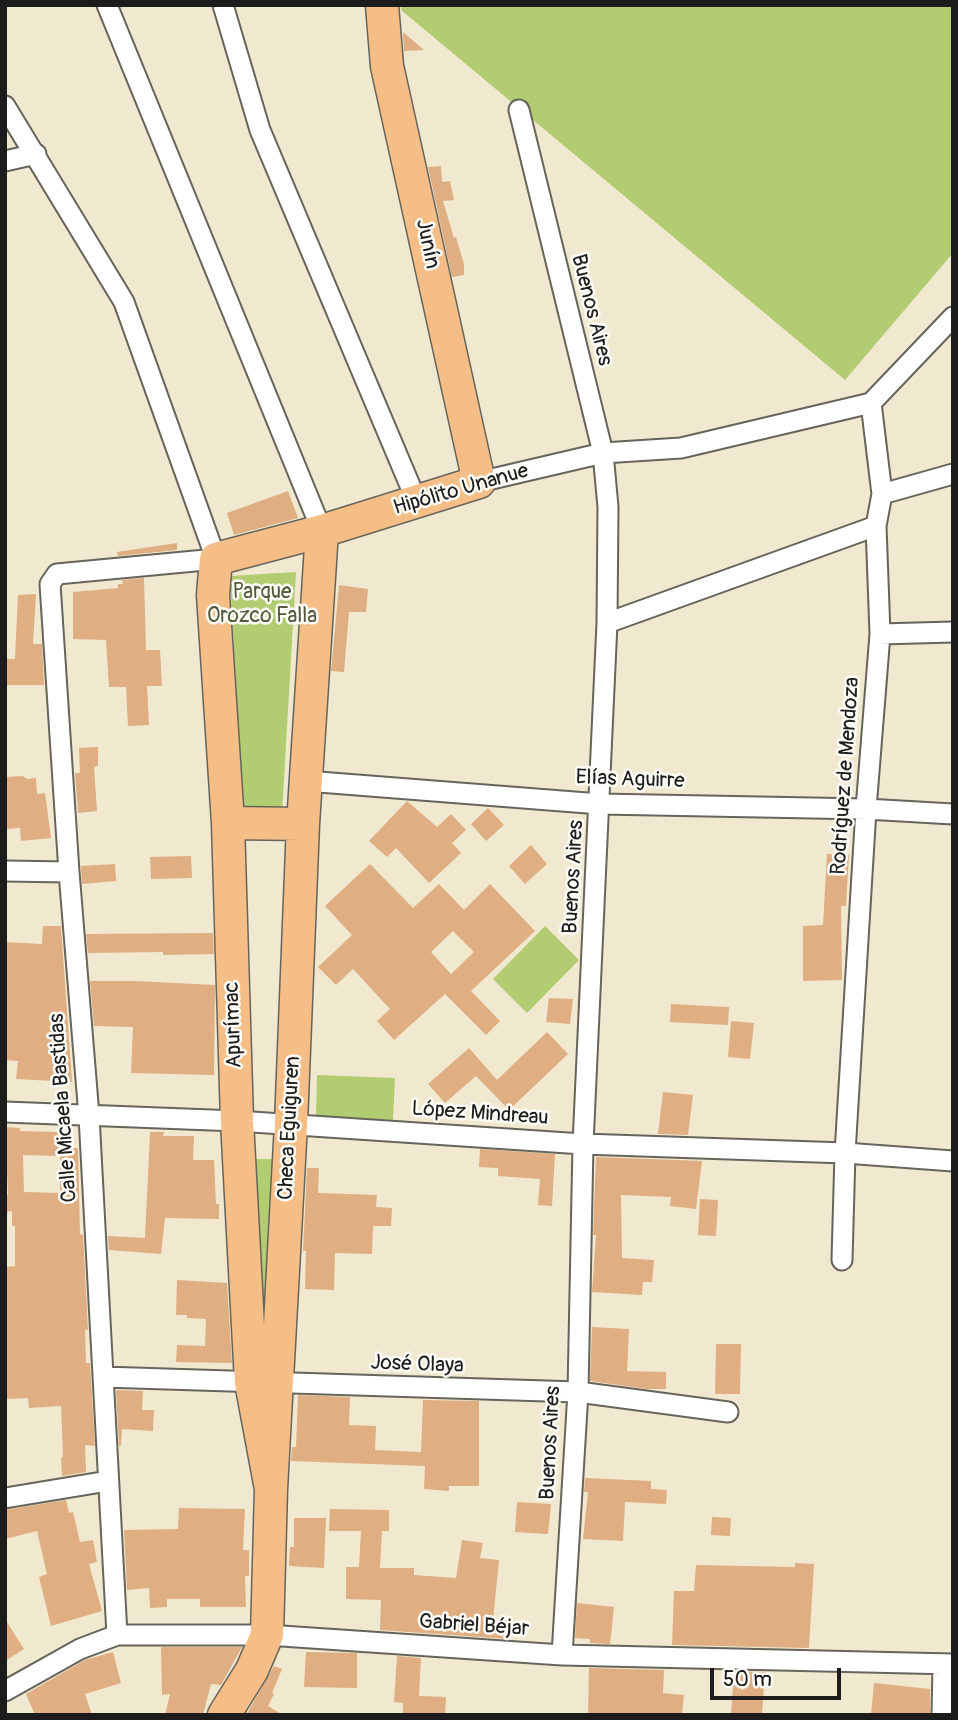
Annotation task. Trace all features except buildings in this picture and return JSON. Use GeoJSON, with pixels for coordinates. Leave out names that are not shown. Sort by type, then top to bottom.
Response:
{"type":"FeatureCollection","features":[{"type":"Feature","properties":{"kind":"main road","name":"Junín"},"geometry":{"type":"LineString","coordinates":[[382,5],[387,66],[479,482]]}},
{"type":"Feature","properties":{"kind":"main road","name":"Hipólito Unanue"},"geometry":{"type":"LineString","coordinates":[[216,558],[322,531],[479,482]]}},
{"type":"Feature","properties":{"kind":"main road","name":"Checa Eguiguren"},"geometry":{"type":"LineString","coordinates":[[223,1715],[252,1670],[267,1635],[271,1489],[264,1383],[291,1125],[303,824],[322,531]]}},
{"type":"Feature","properties":{"kind":"main road","name":"Apurímac"},"geometry":{"type":"LineString","coordinates":[[216,558],[213,595],[228,823],[237,1121],[264,1383]]}},
{"type":"Feature","properties":{"kind":"main road"},"geometry":{"type":"LineString","coordinates":[[228,823],[303,824]]}},
{"type":"Feature","properties":{"kind":"street"},"geometry":{"type":"LineString","coordinates":[[107,5],[322,531]]}},
{"type":"Feature","properties":{"kind":"street"},"geometry":{"type":"LineString","coordinates":[[223,5],[260,130],[417,502]]}},
{"type":"Feature","properties":{"kind":"street"},"geometry":{"type":"LineString","coordinates":[[5,106],[124,302],[216,558]]}},
{"type":"Feature","properties":{"kind":"street","name":"Buenos Aires"},"geometry":{"type":"LineString","coordinates":[[519,110],[603,453],[608,507],[607,623],[600,804],[583,1144],[578,1392],[562,1655]]}},
{"type":"Feature","properties":{"kind":"street"},"geometry":{"type":"LineString","coordinates":[[5,161],[36,154]]}},
{"type":"Feature","properties":{"kind":"street"},"geometry":{"type":"LineString","coordinates":[[871,403],[953,317]]}},
{"type":"Feature","properties":{"kind":"street","name":"Hipólito Unanue"},"geometry":{"type":"LineString","coordinates":[[479,482],[603,453],[681,448],[871,403]]}},
{"type":"Feature","properties":{"kind":"street","name":"Rodríguez de Mendoza"},"geometry":{"type":"LineString","coordinates":[[842,1260],[845,1153],[866,809],[880,634],[876,526],[882,494],[871,403]]}},
{"type":"Feature","properties":{"kind":"street"},"geometry":{"type":"LineString","coordinates":[[882,494],[953,474]]}},
{"type":"Feature","properties":{"kind":"street"},"geometry":{"type":"LineString","coordinates":[[607,623],[876,526]]}},
{"type":"Feature","properties":{"kind":"street","name":"Hipólito Unanue"},"geometry":{"type":"LineString","coordinates":[[52,578],[57,575],[216,558]]}},
{"type":"Feature","properties":{"kind":"street","name":"Calle Micaela Bastidas"},"geometry":{"type":"LineString","coordinates":[[52,578],[50,584],[69,872],[89,1116],[117,1634]]}},
{"type":"Feature","properties":{"kind":"street"},"geometry":{"type":"LineString","coordinates":[[880,634],[953,632]]}},
{"type":"Feature","properties":{"kind":"street","name":"Elías Aguirre"},"geometry":{"type":"LineString","coordinates":[[306,780],[600,804],[866,809],[953,814]]}},
{"type":"Feature","properties":{"kind":"street"},"geometry":{"type":"LineString","coordinates":[[5,872],[69,872]]}},
{"type":"Feature","properties":{"kind":"street","name":"López Mindreau"},"geometry":{"type":"LineString","coordinates":[[5,1112],[237,1121],[583,1144],[845,1153],[953,1161]]}},
{"type":"Feature","properties":{"kind":"street","name":"José Olaya"},"geometry":{"type":"LineString","coordinates":[[103,1377],[578,1392],[729,1412]]}},
{"type":"Feature","properties":{"kind":"street"},"geometry":{"type":"LineString","coordinates":[[5,1499],[108,1481]]}},
{"type":"Feature","properties":{"kind":"street","name":"Gabriel Béjar"},"geometry":{"type":"LineString","coordinates":[[5,1691],[80,1649],[117,1634],[267,1635],[562,1655],[948,1664]]}},
{"type":"Feature","properties":{"kind":"street"},"geometry":{"type":"LineString","coordinates":[[942,1715],[948,1664]]}},
{"type":"Feature","properties":{"kind":"green space"},"geometry":{"type":"Polygon","coordinates":[[[402,5],[953,5],[953,253],[845,380],[401,10],[402,5]]]}},
{"type":"Feature","properties":{"kind":"green space","name":"Parque Orozco Falla"},"geometry":{"type":"Polygon","coordinates":[[[296,572],[282,814],[243,817],[230,576],[296,572]]]}},
{"type":"Feature","properties":{"kind":"green space"},"geometry":{"type":"Polygon","coordinates":[[[545,926],[579,960],[527,1013],[493,979],[545,926]]]}},
{"type":"Feature","properties":{"kind":"green space"},"geometry":{"type":"Polygon","coordinates":[[[317,1075],[395,1078],[393,1120],[316,1116],[317,1075]]]}},
{"type":"Feature","properties":{"kind":"green space"},"geometry":{"type":"Polygon","coordinates":[[[248,1159],[276,1159],[261,1375],[248,1159]]]}}]}
